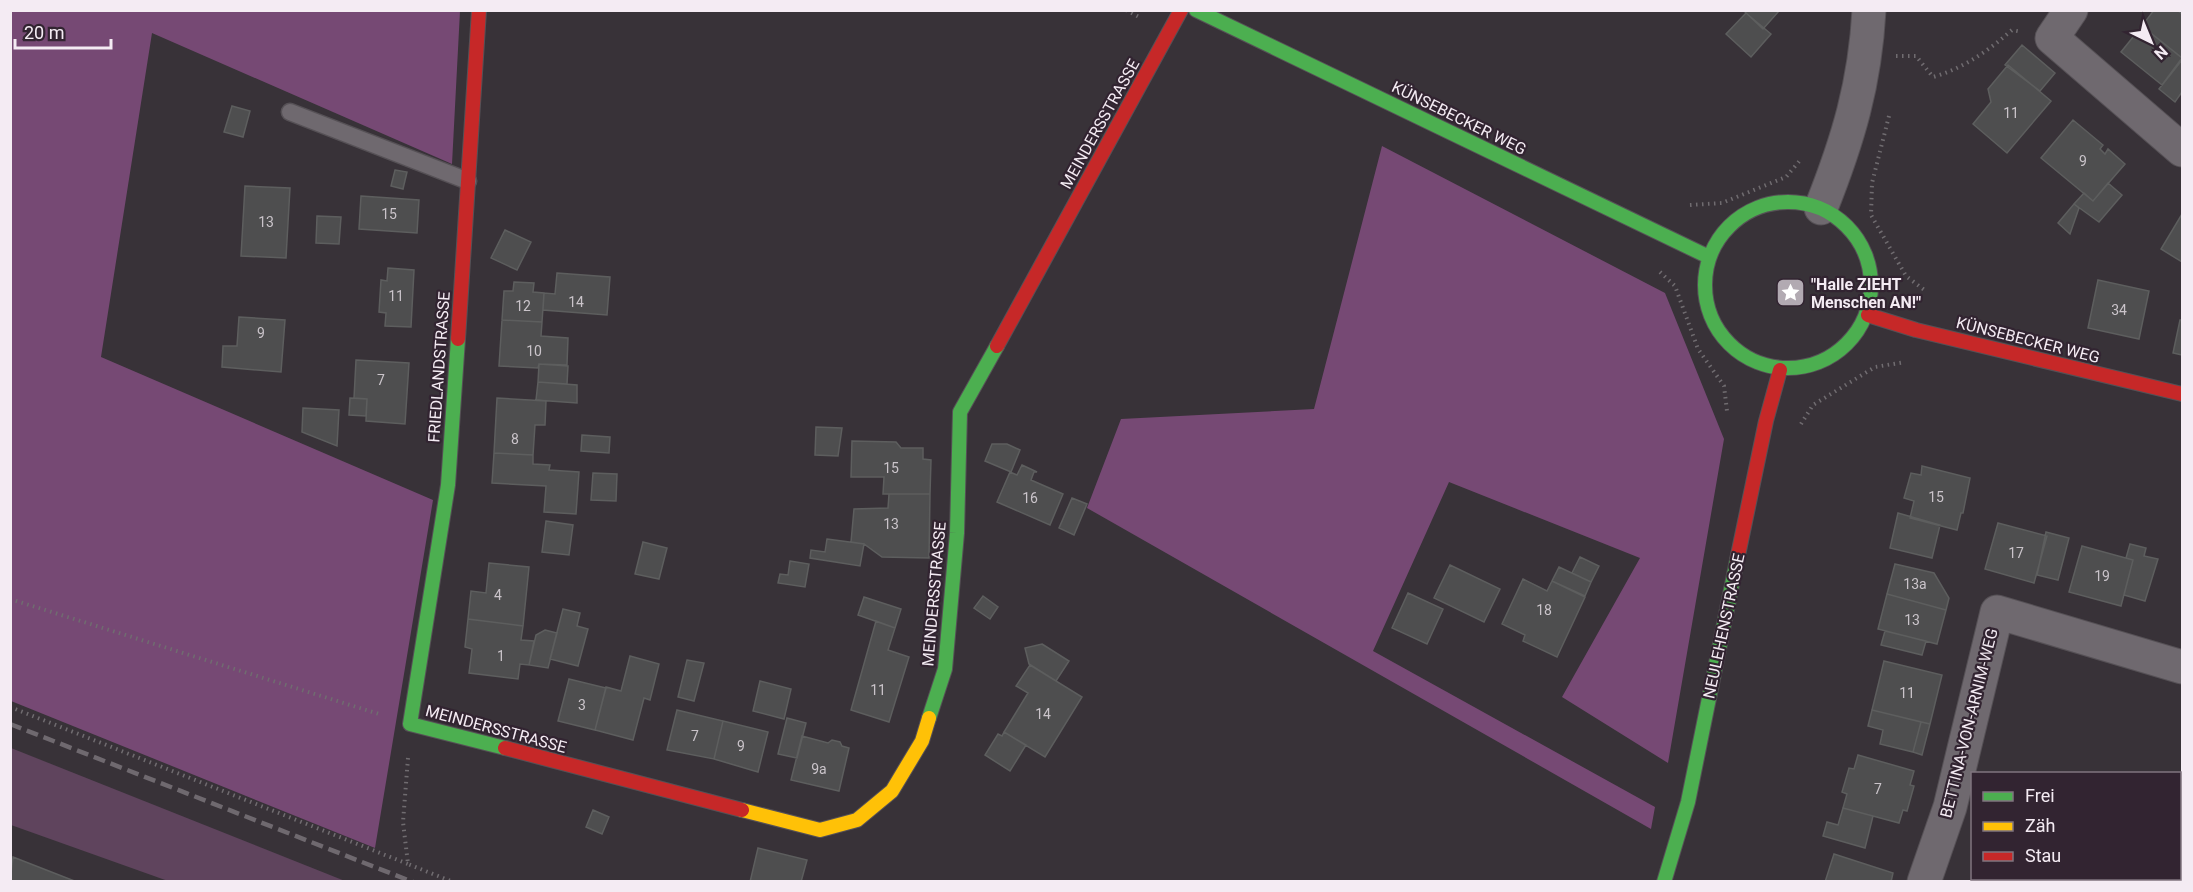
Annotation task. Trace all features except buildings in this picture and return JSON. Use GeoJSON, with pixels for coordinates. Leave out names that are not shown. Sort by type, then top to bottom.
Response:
{"type":"FeatureCollection","features":[{"type":"Feature","properties":{"kind":"street","name":"FRIEDLANDSTRASSE"},"geometry":{"type":"LineString","coordinates":[[410,724],[448,485],[479,10]]}},
{"type":"Feature","properties":{"kind":"street","name":"MEINDERSSTRASSE"},"geometry":{"type":"LineString","coordinates":[[410,724],[820,830],[857,820],[892,791],[922,741],[945,669],[957,534],[960,412],[1181,10]]}},
{"type":"Feature","properties":{"kind":"street","name":"KÜNSEBECKER WEG"},"geometry":{"type":"LineString","coordinates":[[1196,10],[1709,257]]}},
{"type":"Feature","properties":{"kind":"street"},"geometry":{"type":"LineString","coordinates":[[1821,208],[1850,128],[1862,84],[1869,10]]}},
{"type":"Feature","properties":{"kind":"street"},"geometry":{"type":"LineString","coordinates":[[2071,10],[2052,38],[2182,150]]}},
{"type":"Feature","properties":{"kind":"street"},"geometry":{"type":"LineString","coordinates":[[1786,201],[1821,208],[1846,224],[1865,250],[1873,283],[1868,315],[1848,346],[1816,365],[1780,370],[1744,358],[1717,331],[1704,295],[1704,276],[1709,257],[1726,228],[1753,209],[1786,201]]}},
{"type":"Feature","properties":{"kind":"street","name":"KÜNSEBECKER WEG"},"geometry":{"type":"LineString","coordinates":[[1868,315],[1916,330],[2182,394]]}},
{"type":"Feature","properties":{"kind":"street","name":"NEULEHENSTRASSE"},"geometry":{"type":"LineString","coordinates":[[1664,882],[1688,802],[1766,421],[1780,370]]}},
{"type":"Feature","properties":{"kind":"street","name":"BETTINA-VON-ARNIM-WEG"},"geometry":{"type":"LineString","coordinates":[[1924,882],[1950,807],[1997,612],[2182,667]]}},
{"type":"Feature","properties":{"kind":"lane"},"geometry":{"type":"LineString","coordinates":[[290,112],[468,181]]}},
{"type":"Feature","properties":{"kind":"path"},"geometry":{"type":"LineString","coordinates":[[1894,67],[1895,56],[1916,56],[1933,77],[1955,70],[1987,52],[2012,30],[2052,38]]}},
{"type":"Feature","properties":{"kind":"path"},"geometry":{"type":"LineString","coordinates":[[1889,111],[1872,183],[1871,215],[1906,276],[1927,292]]}},
{"type":"Feature","properties":{"kind":"path"},"geometry":{"type":"LineString","coordinates":[[1690,205],[1722,203],[1786,177],[1802,158]]}},
{"type":"Feature","properties":{"kind":"path"},"geometry":{"type":"LineString","coordinates":[[1658,270],[1675,286],[1698,350],[1724,386],[1727,411]]}},
{"type":"Feature","properties":{"kind":"path"},"geometry":{"type":"LineString","coordinates":[[1799,428],[1813,405],[1875,367],[1905,362]]}},
{"type":"Feature","properties":{"kind":"path"},"geometry":{"type":"LineString","coordinates":[[10,599],[410,724],[403,822],[408,864]]}},
{"type":"Feature","properties":{"kind":"path"},"geometry":{"type":"LineString","coordinates":[[10,707],[453,882]]}},
{"type":"Feature","properties":{"kind":"shaded area"},"geometry":{"type":"Polygon","coordinates":[[[10,11],[460,11],[452,164],[152,33],[101,357],[433,500],[375,848],[11,701],[10,11]]]}},
{"type":"Feature","properties":{"kind":"shaded area"},"geometry":{"type":"Polygon","coordinates":[[[1382,146],[1665,293],[1724,439],[1668,763],[1562,697],[1640,558],[1449,482],[1373,651],[1655,807],[1651,829],[1087,508],[1121,419],[1314,409],[1382,146]]]}},
{"type":"Feature","properties":{"kind":"shaded area"},"geometry":{"type":"Polygon","coordinates":[[[10,748],[345,881],[168,881],[11,825],[10,748]]]}},
{"type":"Feature","properties":{"kind":"railway"},"geometry":{"type":"LineString","coordinates":[[10,724],[413,882]]}},
{"type":"Feature","properties":{"kind":"traffic: fast"},"geometry":{"type":"LineString","coordinates":[[1196,10],[1709,257]]}},
{"type":"Feature","properties":{"kind":"traffic: fast"},"geometry":{"type":"LineString","coordinates":[[1788,202],[1804,203],[1820,208],[1847,226],[1865,253],[1870,269],[1871,285],[1870,301],[1865,317],[1847,344],[1820,362],[1804,367],[1788,368],[1772,367],[1756,362],[1729,344],[1711,317],[1706,301],[1705,285],[1706,269],[1711,253],[1729,226],[1756,208],[1772,203],[1788,202]]}},
{"type":"Feature","properties":{"kind":"traffic: fast"},"geometry":{"type":"LineString","coordinates":[[458,339],[448,485],[410,724],[505,748]]}},
{"type":"Feature","properties":{"kind":"traffic: fast"},"geometry":{"type":"LineString","coordinates":[[929,718],[945,669],[957,533],[960,412],[997,346]]}},
{"type":"Feature","properties":{"kind":"traffic: fast"},"geometry":{"type":"LineString","coordinates":[[1664,882],[1688,802],[1737,560]]}},
{"type":"Feature","properties":{"kind":"traffic: slow"},"geometry":{"type":"LineString","coordinates":[[742,810],[820,830],[857,820],[892,791],[922,741],[929,718]]}},
{"type":"Feature","properties":{"kind":"traffic: jam"},"geometry":{"type":"LineString","coordinates":[[458,339],[479,10]]}},
{"type":"Feature","properties":{"kind":"traffic: jam"},"geometry":{"type":"LineString","coordinates":[[997,346],[1181,10]]}},
{"type":"Feature","properties":{"kind":"traffic: jam"},"geometry":{"type":"LineString","coordinates":[[1868,315],[1916,330],[2182,394]]}},
{"type":"Feature","properties":{"kind":"traffic: jam"},"geometry":{"type":"LineString","coordinates":[[1737,560],[1766,421],[1780,370]]}},
{"type":"Feature","properties":{"kind":"traffic: jam"},"geometry":{"type":"LineString","coordinates":[[505,748],[742,810]]}},
{"type":"Feature","properties":{"kind":"place","name":"\"Halle ZIEHT Menschen AN!\""},"geometry":{"type":"Point","coordinates":[1790,293]}}]}
